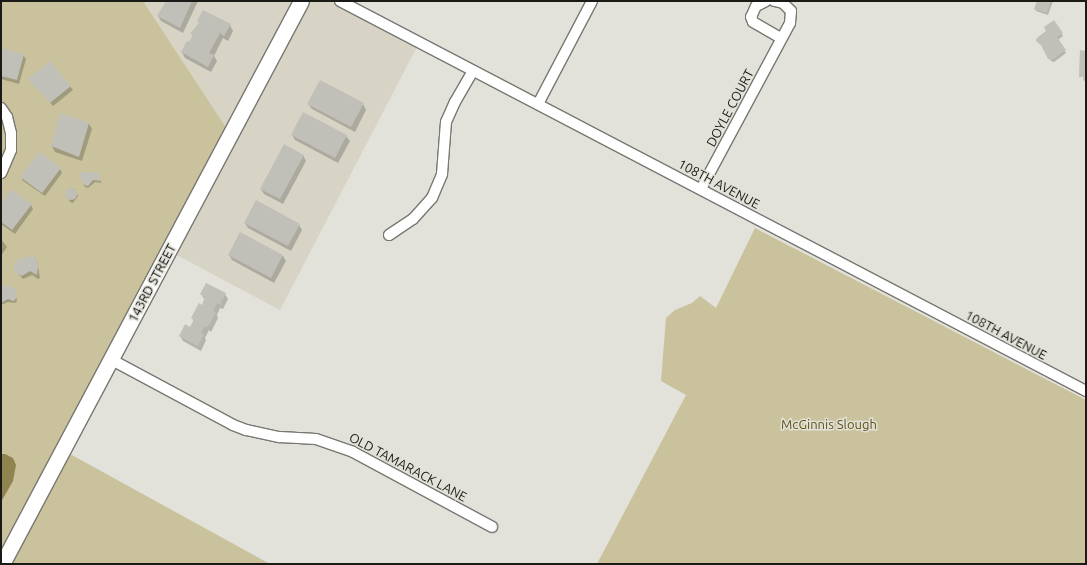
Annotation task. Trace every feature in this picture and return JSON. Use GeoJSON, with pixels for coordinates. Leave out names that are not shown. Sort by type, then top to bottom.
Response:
{"type":"FeatureCollection","features":[{"type":"Feature","properties":{"kind":"main road","name":"143RD STREET"},"geometry":{"type":"LineString","coordinates":[[2,564],[112,360],[301,1]]}},
{"type":"Feature","properties":{"kind":"street","name":"108TH AVENUE"},"geometry":{"type":"LineString","coordinates":[[340,1],[1086,391]]}},
{"type":"Feature","properties":{"kind":"street"},"geometry":{"type":"LineString","coordinates":[[538,104],[592,1]]}},
{"type":"Feature","properties":{"kind":"street"},"geometry":{"type":"LineString","coordinates":[[766,1],[756,6],[751,17],[753,22],[781,38]]}},
{"type":"Feature","properties":{"kind":"street","name":"DOYLE COURT"},"geometry":{"type":"LineString","coordinates":[[701,189],[790,23],[792,10],[783,3],[774,1]]}},
{"type":"Feature","properties":{"kind":"street"},"geometry":{"type":"LineString","coordinates":[[389,235],[413,219],[432,198],[442,174],[446,122],[455,102],[473,71]]}},
{"type":"Feature","properties":{"kind":"street"},"geometry":{"type":"LineString","coordinates":[[1,108],[7,117],[11,133],[11,150],[1,173]]}},
{"type":"Feature","properties":{"kind":"street","name":"OLD TAMARACK LANE"},"geometry":{"type":"LineString","coordinates":[[112,360],[233,425],[263,434],[280,437],[316,439],[347,449],[492,527]]}},
{"type":"Feature","properties":{"kind":"shaded area"},"geometry":{"type":"Polygon","coordinates":[[[143,1],[298,1],[229,132],[143,1]]]}},
{"type":"Feature","properties":{"kind":"shaded area"},"geometry":{"type":"Polygon","coordinates":[[[305,1],[335,1],[418,45],[280,310],[173,253],[305,1]]]}},
{"type":"Feature","properties":{"kind":"shaded area"},"geometry":{"type":"Polygon","coordinates":[[[1,454],[5,454],[13,458],[16,465],[13,481],[1,502],[1,454]]]}},
{"type":"Feature","properties":{"kind":"green space"},"geometry":{"type":"Polygon","coordinates":[[[1,1],[143,1],[229,132],[1,558],[1,1]]]}},
{"type":"Feature","properties":{"kind":"green space","name":"McGinnis Slough"},"geometry":{"type":"Polygon","coordinates":[[[755,228],[1086,400],[1086,564],[597,564],[686,395],[661,381],[666,318],[675,310],[692,303],[700,296],[716,308],[755,228]]]}},
{"type":"Feature","properties":{"kind":"green space"},"geometry":{"type":"Polygon","coordinates":[[[70,454],[270,564],[10,564],[70,454]]]}},
{"type":"Feature","properties":{"kind":"building"},"geometry":{"type":"Polygon","coordinates":[[[166,1],[192,1],[180,28],[157,16],[166,1]]]}},
{"type":"Feature","properties":{"kind":"building"},"geometry":{"type":"Polygon","coordinates":[[[1037,1],[1051,1],[1047,13],[1034,9],[1037,1]]]}},
{"type":"Feature","properties":{"kind":"building"},"geometry":{"type":"Polygon","coordinates":[[[203,10],[231,24],[224,36],[220,33],[209,53],[214,55],[208,67],[181,52],[187,41],[189,42],[193,35],[190,34],[199,23],[197,21],[203,10]]]}},
{"type":"Feature","properties":{"kind":"building"},"geometry":{"type":"Polygon","coordinates":[[[1054,20],[1063,33],[1057,37],[1066,50],[1052,60],[1048,59],[1041,45],[1036,41],[1037,38],[1046,31],[1044,27],[1054,20]]]}},
{"type":"Feature","properties":{"kind":"building"},"geometry":{"type":"Polygon","coordinates":[[[1,48],[24,54],[17,80],[1,76],[1,48]]]}},
{"type":"Feature","properties":{"kind":"building"},"geometry":{"type":"Polygon","coordinates":[[[1080,50],[1086,51],[1086,82],[1083,80],[1083,77],[1079,77],[1080,50]]]}},
{"type":"Feature","properties":{"kind":"building"},"geometry":{"type":"Polygon","coordinates":[[[50,61],[71,86],[50,103],[28,79],[50,61]]]}},
{"type":"Feature","properties":{"kind":"building"},"geometry":{"type":"Polygon","coordinates":[[[320,80],[364,103],[351,127],[307,104],[320,80]]]}},
{"type":"Feature","properties":{"kind":"building"},"geometry":{"type":"Polygon","coordinates":[[[303,112],[347,135],[335,158],[291,135],[303,112]]]}},
{"type":"Feature","properties":{"kind":"building"},"geometry":{"type":"Polygon","coordinates":[[[60,113],[89,123],[79,157],[51,146],[60,113]]]}},
{"type":"Feature","properties":{"kind":"building"},"geometry":{"type":"Polygon","coordinates":[[[284,144],[304,155],[280,199],[260,189],[284,144]]]}},
{"type":"Feature","properties":{"kind":"building"},"geometry":{"type":"Polygon","coordinates":[[[39,152],[61,168],[42,193],[20,177],[39,152]]]}},
{"type":"Feature","properties":{"kind":"building"},"geometry":{"type":"Polygon","coordinates":[[[80,173],[100,173],[100,181],[93,180],[88,186],[84,185],[79,176],[80,173]]]}},
{"type":"Feature","properties":{"kind":"building"},"geometry":{"type":"Polygon","coordinates":[[[69,188],[73,188],[77,194],[73,200],[69,200],[65,196],[65,192],[69,188]]]}},
{"type":"Feature","properties":{"kind":"building"},"geometry":{"type":"Polygon","coordinates":[[[11,189],[32,204],[12,230],[1,222],[1,203],[11,189]]]}},
{"type":"Feature","properties":{"kind":"building"},"geometry":{"type":"Polygon","coordinates":[[[256,200],[300,224],[288,246],[244,223],[256,200]]]}},
{"type":"Feature","properties":{"kind":"building"},"geometry":{"type":"Polygon","coordinates":[[[240,232],[283,255],[271,278],[228,255],[240,232]]]}},
{"type":"Feature","properties":{"kind":"building"},"geometry":{"type":"Polygon","coordinates":[[[34,256],[38,266],[37,275],[30,271],[22,276],[15,272],[14,265],[18,259],[34,256]]]}},
{"type":"Feature","properties":{"kind":"building"},"geometry":{"type":"Polygon","coordinates":[[[206,283],[226,293],[220,305],[217,303],[213,311],[216,312],[208,327],[205,326],[201,333],[204,334],[198,346],[179,336],[185,324],[190,327],[194,319],[191,318],[199,303],[202,305],[205,297],[200,294],[206,283]]]}},
{"type":"Feature","properties":{"kind":"building"},"geometry":{"type":"Polygon","coordinates":[[[8,285],[16,290],[16,298],[14,301],[8,299],[1,303],[1,287],[8,285]]]}}]}
